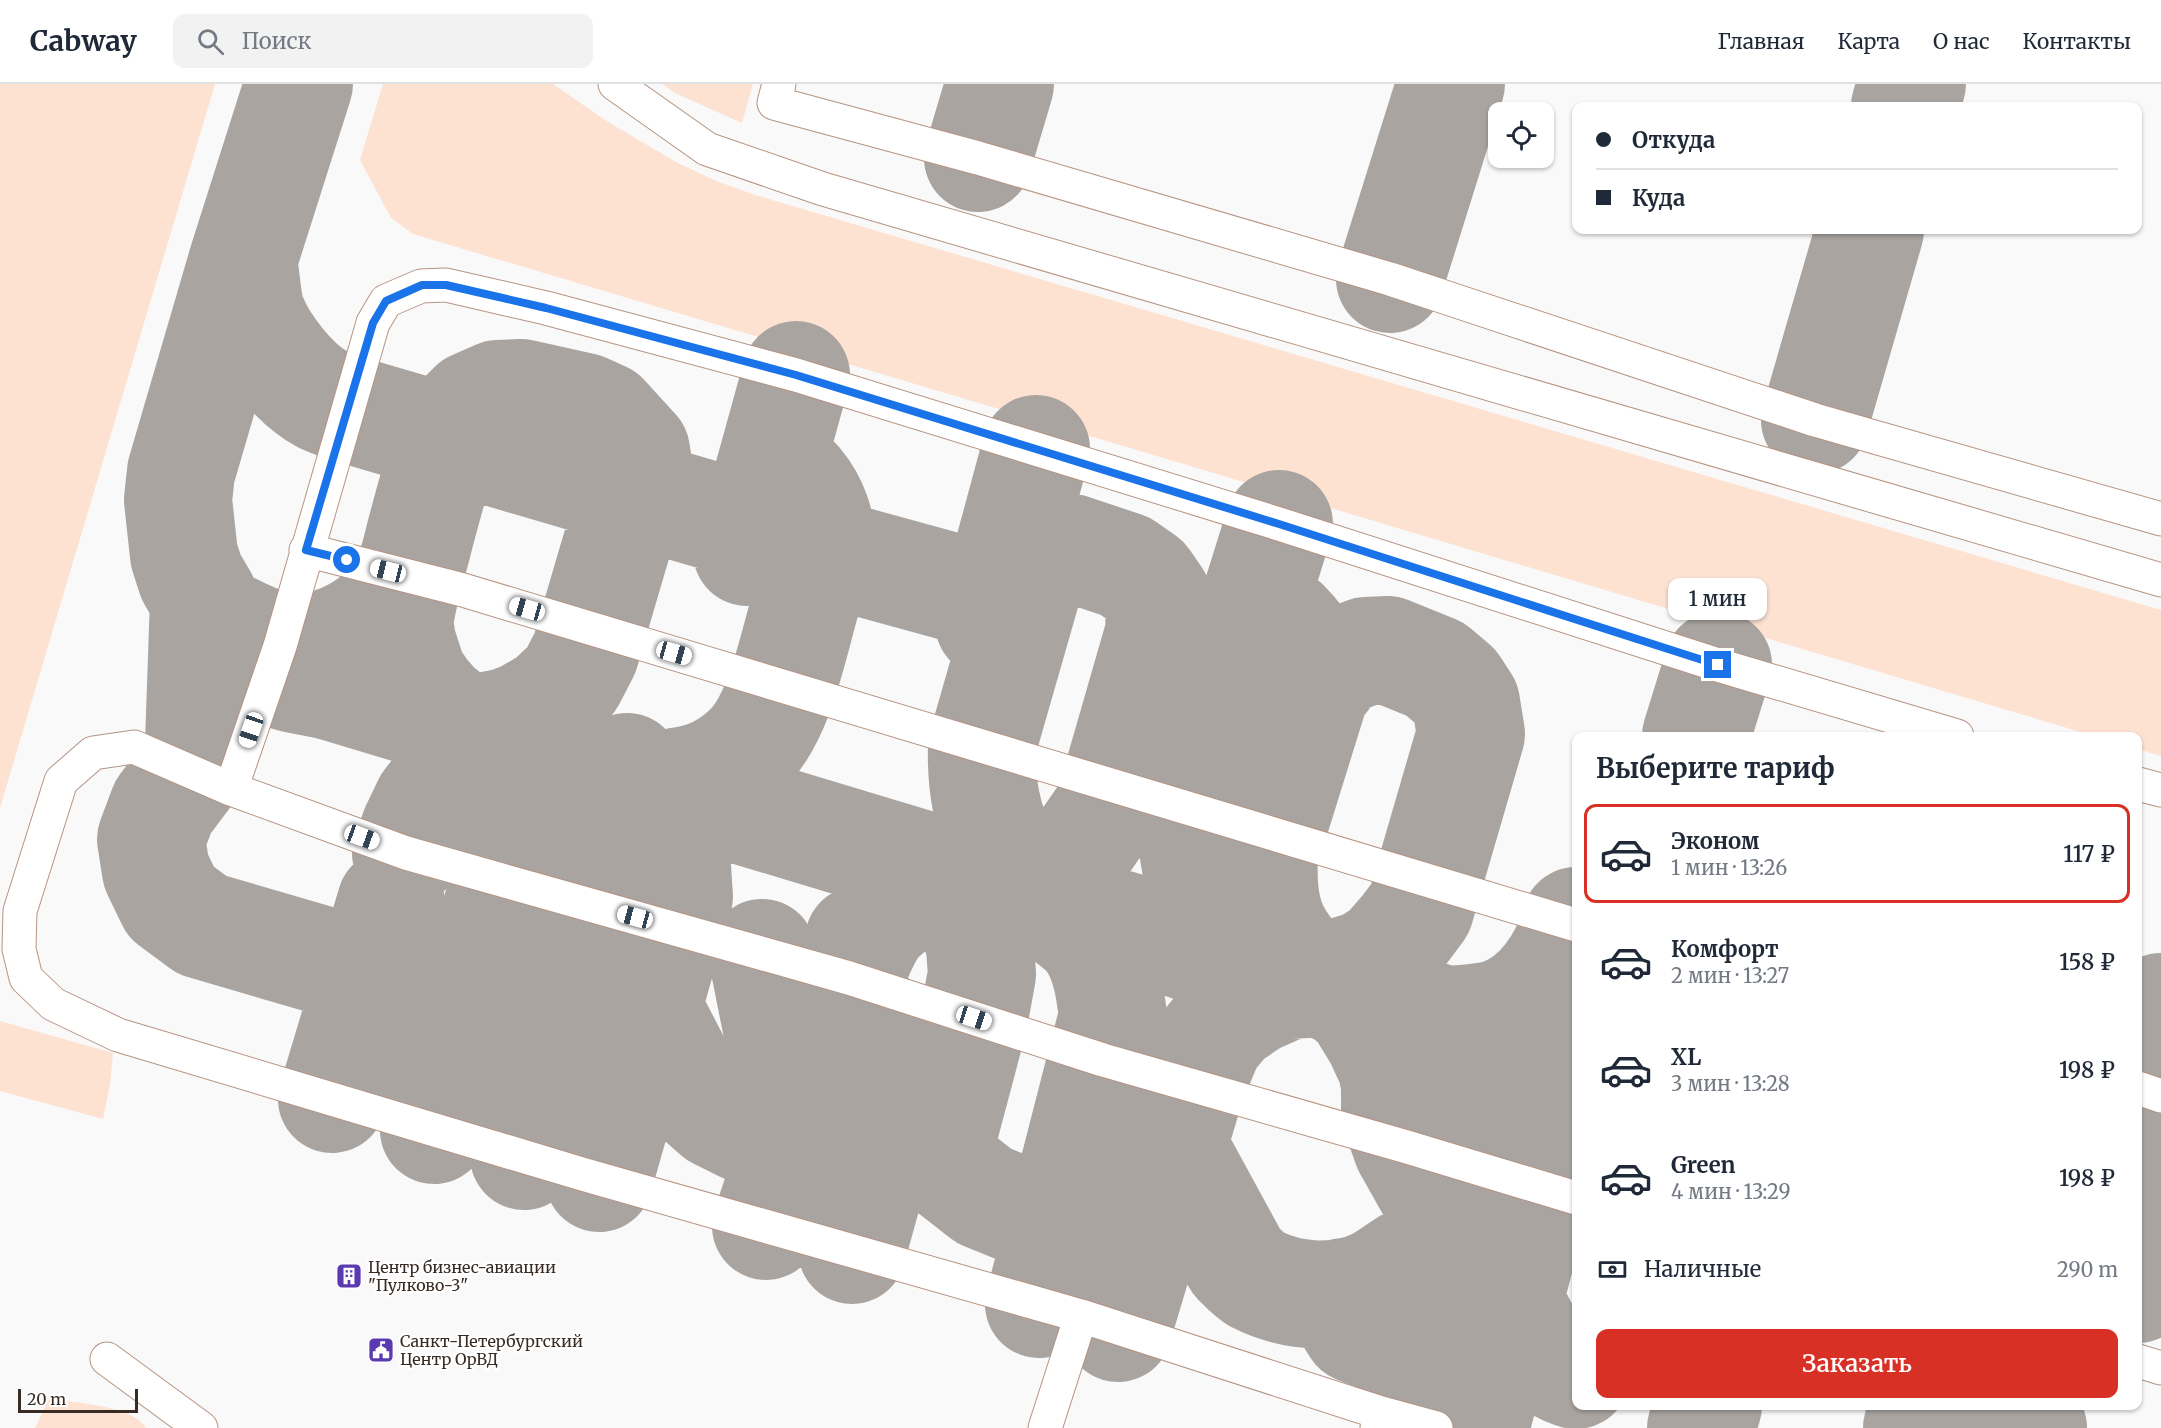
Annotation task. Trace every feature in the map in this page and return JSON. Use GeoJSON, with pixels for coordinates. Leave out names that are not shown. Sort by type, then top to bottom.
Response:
{"type":"FeatureCollection","features":[{"type":"Feature","properties":{"kind":"lane"},"geometry":{"type":"LineString","coordinates":[[615,84],[707,149],[823,189],[2161,580]]}},
{"type":"Feature","properties":{"kind":"lane"},"geometry":{"type":"LineString","coordinates":[[779,84],[774,103],[978,158],[1378,275],[1815,420],[2161,519]]}},
{"type":"Feature","properties":{"kind":"lane"},"geometry":{"type":"LineString","coordinates":[[231,789],[280,646],[373,323],[386,301],[422,285],[446,285],[546,308],[796,375],[1279,524],[1718,665],[1944,732]]}},
{"type":"Feature","properties":{"kind":"lane"},"geometry":{"type":"LineString","coordinates":[[306,550],[463,590],[1572,924]]}},
{"type":"Feature","properties":{"kind":"lane"},"geometry":{"type":"LineString","coordinates":[[1436,1428],[1379,1420],[1081,1316],[582,1174],[129,1039],[53,1004],[26,978],[19,949],[20,911],[61,781],[93,753],[134,747],[231,789],[406,853],[827,972],[1103,1060],[1572,1197]]}},
{"type":"Feature","properties":{"kind":"lane"},"geometry":{"type":"LineString","coordinates":[[2142,785],[2161,790]]}},
{"type":"Feature","properties":{"kind":"lane"},"geometry":{"type":"LineString","coordinates":[[2142,1089],[2161,1096]]}},
{"type":"Feature","properties":{"kind":"lane"},"geometry":{"type":"LineString","coordinates":[[1045,1428],[1081,1316]]}},
{"type":"Feature","properties":{"kind":"lane"},"geometry":{"type":"LineString","coordinates":[[107,1359],[201,1428]]}},
{"type":"Feature","properties":{"kind":"lane"},"geometry":{"type":"LineString","coordinates":[[2142,1362],[2161,1368]]}},
{"type":"Feature","properties":{"kind":"shaded area"},"geometry":{"type":"Polygon","coordinates":[[[0,84],[215,84],[0,808],[0,84]]]}},
{"type":"Feature","properties":{"kind":"shaded area"},"geometry":{"type":"Polygon","coordinates":[[[383,84],[553,84],[608,122],[678,163],[752,194],[2161,610],[2161,756],[2142,750],[2142,732],[2081,732],[413,234],[391,218],[360,160],[383,84]]]}},
{"type":"Feature","properties":{"kind":"shaded area"},"geometry":{"type":"Polygon","coordinates":[[[662,84],[753,84],[742,123],[675,93],[662,84]]]}},
{"type":"Feature","properties":{"kind":"shaded area"},"geometry":{"type":"Polygon","coordinates":[[[0,1021],[113,1053],[110,1085],[103,1119],[0,1091],[0,1021]]]}},
{"type":"Feature","properties":{"kind":"shaded area"},"geometry":{"type":"Polygon","coordinates":[[[49,1399],[116,1410],[139,1420],[146,1428],[35,1428],[49,1399]]]}},
{"type":"Feature","properties":{"kind":"taxiway"},"geometry":{"type":"LineString","coordinates":[[243,260],[299,84]]}},
{"type":"Feature","properties":{"kind":"taxiway"},"geometry":{"type":"LineString","coordinates":[[978,158],[1000,84]]}},
{"type":"Feature","properties":{"kind":"taxiway"},"geometry":{"type":"LineString","coordinates":[[1390,279],[1451,84]]}},
{"type":"Feature","properties":{"kind":"taxiway"},"geometry":{"type":"LineString","coordinates":[[1906,102],[1912,84]]}},
{"type":"Feature","properties":{"kind":"taxiway"},"geometry":{"type":"LineString","coordinates":[[1815,420],[1869,234]]}},
{"type":"Feature","properties":{"kind":"taxiway"},"geometry":{"type":"LineString","coordinates":[[494,922],[470,952],[448,966],[422,976],[397,980],[202,925],[171,902],[156,871],[151,839],[163,807],[190,771],[199,743],[204,599],[191,577],[184,555],[178,500],[181,472],[243,260],[250,309],[264,338],[290,373],[311,392],[325,400],[348,409],[753,528],[821,551],[996,599]]}},
{"type":"Feature","properties":{"kind":"taxiway"},"geometry":{"type":"LineString","coordinates":[[747,552],[796,375]]}},
{"type":"Feature","properties":{"kind":"taxiway"},"geometry":{"type":"LineString","coordinates":[[234,628],[281,646],[319,645],[356,631],[387,607],[399,592],[412,565],[446,439],[455,423],[473,405],[498,394],[521,393],[584,407],[604,416],[636,451],[640,476],[632,493],[585,653],[571,680],[549,701],[525,715],[507,722],[471,729],[453,720],[424,692],[413,676],[402,642],[399,621],[408,576]]}},
{"type":"Feature","properties":{"kind":"taxiway"},"geometry":{"type":"LineString","coordinates":[[989,623],[1036,449]]}},
{"type":"Feature","properties":{"kind":"taxiway"},"geometry":{"type":"LineString","coordinates":[[627,767],[643,780],[654,784],[691,779],[709,774],[726,765],[749,747],[760,733],[770,716],[785,677],[820,556],[819,523],[809,497],[798,482]]}},
{"type":"Feature","properties":{"kind":"taxiway"},"geometry":{"type":"LineString","coordinates":[[1261,962],[1232,939],[1212,911],[1195,861],[1190,809],[1279,524]]}},
{"type":"Feature","properties":{"kind":"taxiway"},"geometry":{"type":"LineString","coordinates":[[990,886],[1044,873],[1062,862],[1085,842],[1105,813],[1115,786],[1160,630],[1158,599],[1145,580],[1125,566],[1068,547],[1047,551],[1034,565],[982,746],[982,769],[988,812],[1004,851],[1015,869],[1029,886],[1078,927],[1094,945],[1105,971],[1113,1016],[1039,1304]]}},
{"type":"Feature","properties":{"kind":"taxiway"},"geometry":{"type":"LineString","coordinates":[[204,599],[230,640],[259,665],[277,674],[334,687],[1129,927],[1216,956],[1263,964],[1404,1006],[1501,1040],[1572,1060]]}},
{"type":"Feature","properties":{"kind":"taxiway"},"geometry":{"type":"LineString","coordinates":[[1215,909],[1242,889],[1264,856],[1316,689],[1313,669],[1307,653],[1285,623]]}},
{"type":"Feature","properties":{"kind":"taxiway"},"geometry":{"type":"LineString","coordinates":[[1264,856],[1265,894],[1272,924],[1288,951],[1314,980],[1366,964],[1385,952],[1420,909],[1471,734],[1466,703],[1455,686],[1435,669],[1388,650],[1366,651],[1338,662],[1316,689]]}},
{"type":"Feature","properties":{"kind":"taxiway"},"geometry":{"type":"LineString","coordinates":[[1697,732],[1718,665]]}},
{"type":"Feature","properties":{"kind":"taxiway"},"geometry":{"type":"LineString","coordinates":[[406,853],[427,803],[444,781],[472,764],[503,753],[527,752],[556,755],[588,786],[606,820],[612,841],[611,862],[524,1156]]}},
{"type":"Feature","properties":{"kind":"taxiway"},"geometry":{"type":"LineString","coordinates":[[434,1130],[497,905],[518,849],[539,818],[569,794],[592,785],[629,777],[665,822],[676,852],[679,897],[599,1178]]}},
{"type":"Feature","properties":{"kind":"taxiway"},"geometry":{"type":"LineString","coordinates":[[925,866],[957,898],[974,923],[980,947],[982,974],[974,1018],[940,1146]]}},
{"type":"Feature","properties":{"kind":"taxiway"},"geometry":{"type":"LineString","coordinates":[[968,879],[914,896],[890,910],[871,931],[849,978],[898,1084],[952,1171],[984,1196],[1026,1213],[1064,1209],[1104,1195],[1128,1181]]}},
{"type":"Feature","properties":{"kind":"taxiway"},"geometry":{"type":"LineString","coordinates":[[332,1099],[391,903]]}},
{"type":"Feature","properties":{"kind":"taxiway"},"geometry":{"type":"LineString","coordinates":[[1445,1020],[1497,1014],[1525,1000],[1548,978],[1565,950],[1572,933]]}},
{"type":"Feature","properties":{"kind":"taxiway"},"geometry":{"type":"LineString","coordinates":[[766,1226],[849,978],[859,940]]}},
{"type":"Feature","properties":{"kind":"taxiway"},"geometry":{"type":"LineString","coordinates":[[762,953],[797,1128]]}},
{"type":"Feature","properties":{"kind":"taxiway"},"geometry":{"type":"LineString","coordinates":[[628,969],[685,1079],[700,1100],[717,1115],[743,1128],[767,1134],[798,1131]]}},
{"type":"Feature","properties":{"kind":"taxiway"},"geometry":{"type":"LineString","coordinates":[[1118,1328],[1191,1085],[1210,1039],[1228,1018],[1253,1001],[1289,985],[1321,983],[1343,993],[1359,1006],[1379,1039],[1391,1065],[1395,1084],[1395,1113],[1407,1147],[1452,1227],[1501,1332],[1478,1346],[1459,1353],[1435,1356],[1414,1352],[1356,1329],[1346,1313],[1344,1292]]}},
{"type":"Feature","properties":{"kind":"taxiway"},"geometry":{"type":"LineString","coordinates":[[1391,1006],[1404,1006],[1440,1028],[1457,1050],[1480,1101],[1480,1128],[1440,1265]]}},
{"type":"Feature","properties":{"kind":"taxiway"},"geometry":{"type":"LineString","coordinates":[[2142,1071],[2161,1007]]}},
{"type":"Feature","properties":{"kind":"taxiway"},"geometry":{"type":"LineString","coordinates":[[852,1250],[911,1038]]}},
{"type":"Feature","properties":{"kind":"taxiway"},"geometry":{"type":"LineString","coordinates":[[1152,1107],[1236,1261],[1256,1279],[1285,1290],[1332,1294],[1363,1288],[1377,1282],[1408,1262]]}},
{"type":"Feature","properties":{"kind":"taxiway"},"geometry":{"type":"LineString","coordinates":[[1475,1428],[1539,1187],[1548,1161],[1572,1125]]}},
{"type":"Feature","properties":{"kind":"taxiway"},"geometry":{"type":"LineString","coordinates":[[2142,1162],[2153,1188],[2161,1199]]}},
{"type":"Feature","properties":{"kind":"taxiway"},"geometry":{"type":"LineString","coordinates":[[2142,1286],[2161,1273]]}},
{"type":"Feature","properties":{"kind":"taxiway"},"geometry":{"type":"LineString","coordinates":[[1510,1300],[1535,1346],[1552,1364],[1572,1373]]}},
{"type":"Feature","properties":{"kind":"taxiway"},"geometry":{"type":"LineString","coordinates":[[1701,1428],[1707,1410]]}},
{"type":"Feature","properties":{"kind":"taxiway"},"geometry":{"type":"LineString","coordinates":[[1917,1428],[1922,1410]]}},
{"type":"Feature","properties":{"kind":"taxiway"},"geometry":{"type":"LineString","coordinates":[[2023,1410],[2033,1428]]}},
{"type":"Feature","properties":{"kind":"place","name":"Центр бизнес-авиации \"Пулково-3\""},"geometry":{"type":"Point","coordinates":[349,1276]}},
{"type":"Feature","properties":{"kind":"place","name":"Санкт-Петербургский Центр ОрВД"},"geometry":{"type":"Point","coordinates":[381,1350]}},
{"type":"Feature","properties":{"kind":"route"},"geometry":{"type":"LineString","coordinates":[[347,560],[306,550],[373,323],[386,301],[422,285],[446,285],[546,308],[796,375],[1279,524],[1718,665]]}}]}
